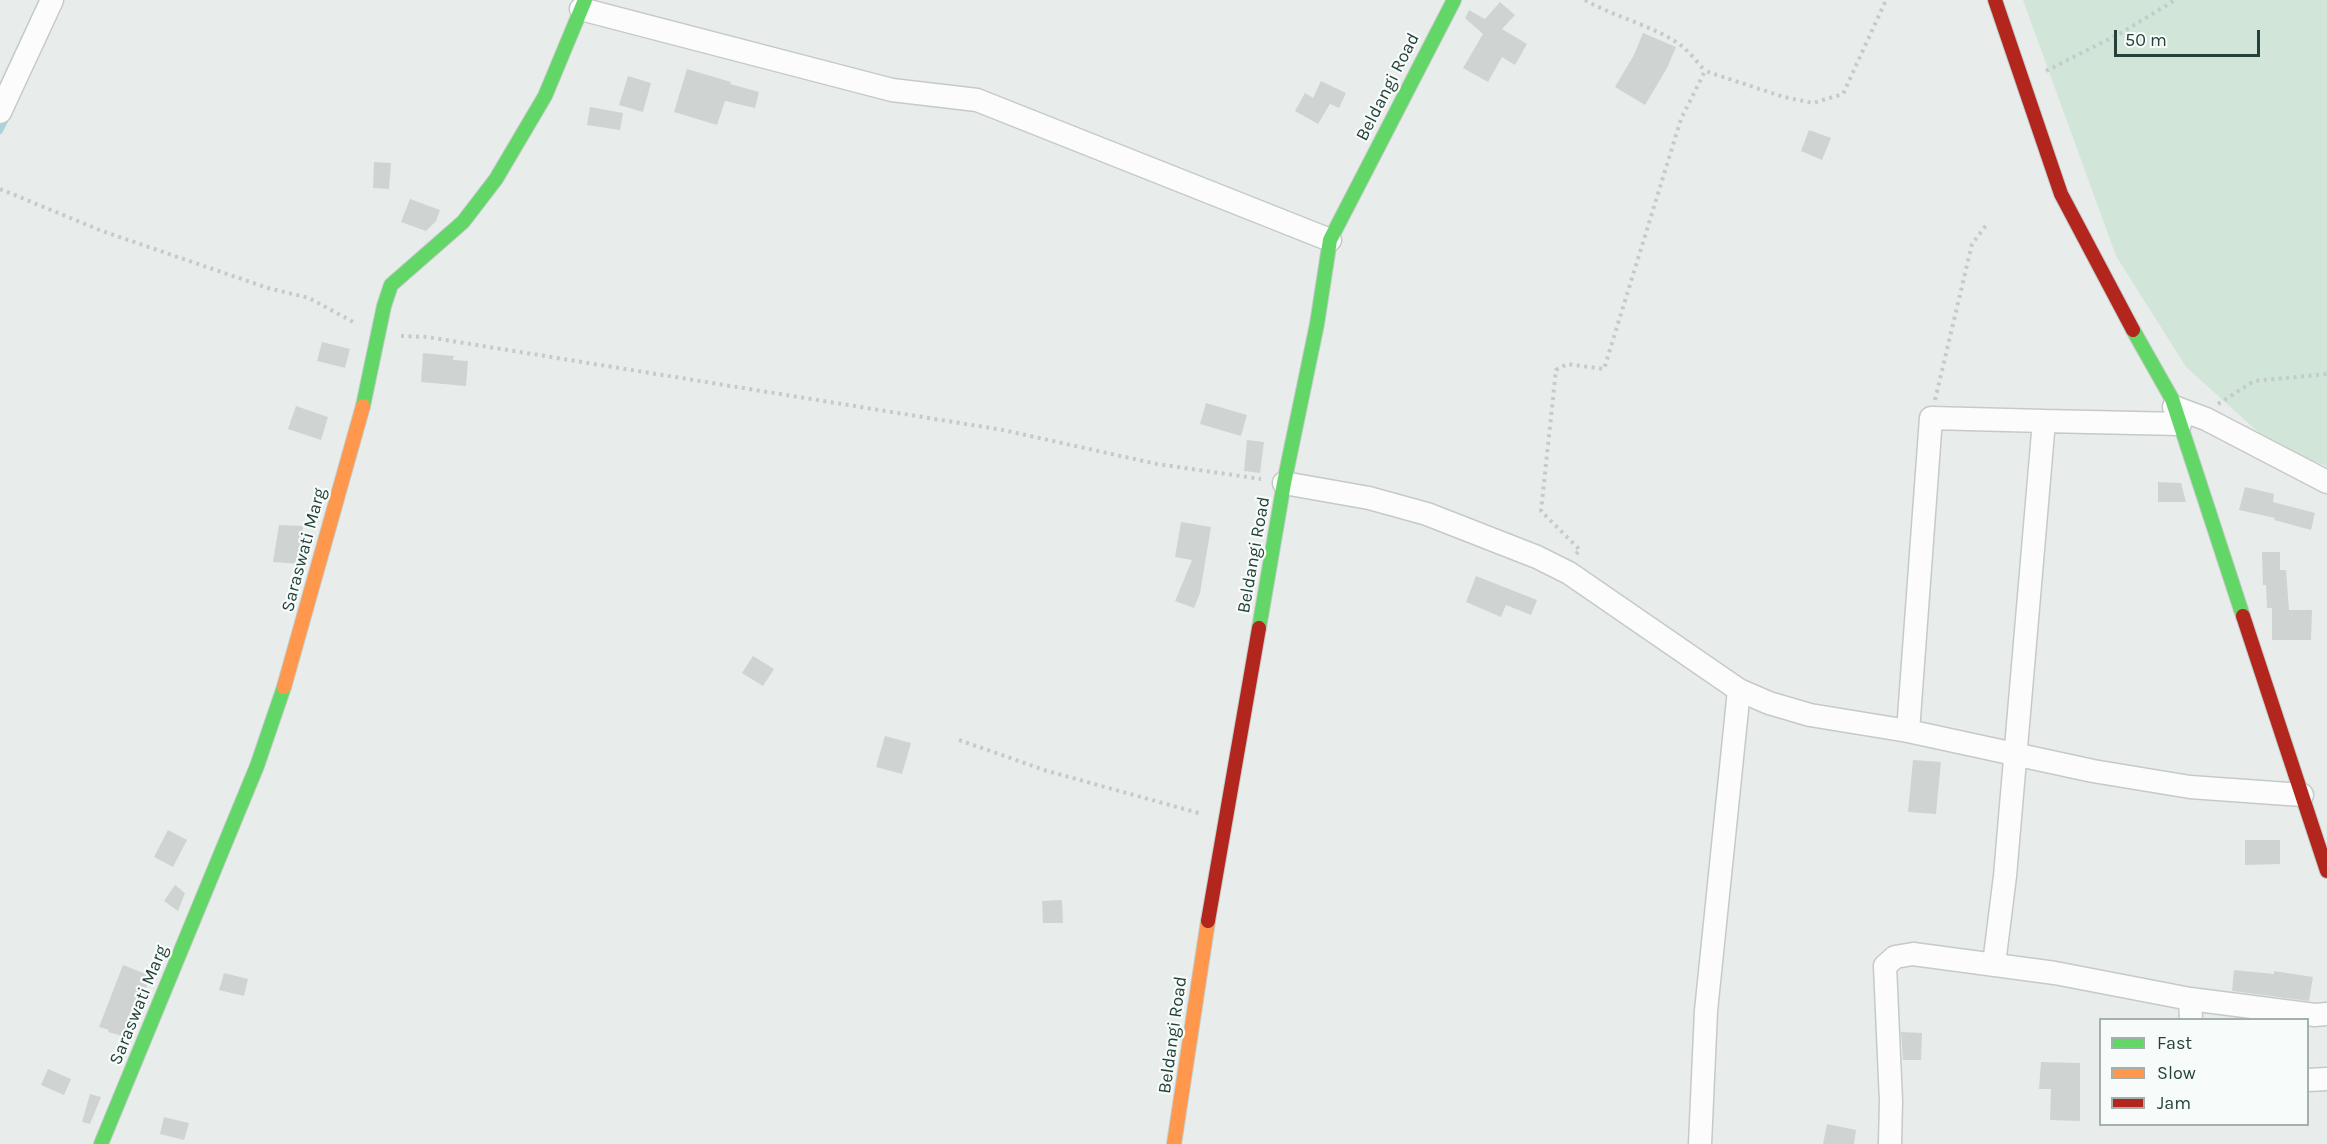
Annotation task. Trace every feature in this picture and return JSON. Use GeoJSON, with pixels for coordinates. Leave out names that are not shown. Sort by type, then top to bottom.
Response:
{"type":"FeatureCollection","features":[{"type":"Feature","properties":{"kind":"street"},"geometry":{"type":"LineString","coordinates":[[0,112],[52,0]]}},
{"type":"Feature","properties":{"kind":"street","name":"Beldangi Road"},"geometry":{"type":"LineString","coordinates":[[1174,1144],[1200,966],[1284,483],[1317,324],[1330,240],[1454,0]]}},
{"type":"Feature","properties":{"kind":"street"},"geometry":{"type":"LineString","coordinates":[[1995,0],[2061,194],[2116,301],[2172,399],[2327,871]]}},
{"type":"Feature","properties":{"kind":"street"},"geometry":{"type":"LineString","coordinates":[[583,4],[892,90],[977,100],[1330,240]]}},
{"type":"Feature","properties":{"kind":"street","name":"Saraswati Marg"},"geometry":{"type":"LineString","coordinates":[[102,1144],[257,766],[287,680],[363,405],[391,285],[463,222],[496,179],[545,96],[583,4]]}},
{"type":"Feature","properties":{"kind":"street"},"geometry":{"type":"LineString","coordinates":[[1908,731],[1931,418],[2044,420],[2177,415],[2206,419],[2327,482]]}},
{"type":"Feature","properties":{"kind":"street"},"geometry":{"type":"LineString","coordinates":[[1994,964],[2006,876],[2044,420]]}},
{"type":"Feature","properties":{"kind":"street"},"geometry":{"type":"LineString","coordinates":[[1284,483],[1369,498],[1427,514],[1537,557],[1569,573],[1739,690],[1769,703],[1810,716],[1908,731],[2093,771],[2190,787],[2301,795]]}},
{"type":"Feature","properties":{"kind":"street"},"geometry":{"type":"LineString","coordinates":[[1700,1144],[1706,1011],[1739,690]]}},
{"type":"Feature","properties":{"kind":"street"},"geometry":{"type":"LineString","coordinates":[[1890,1144],[1891,1101],[1885,966],[1895,957],[1913,954],[2055,973],[2191,1010],[2327,1014]]}},
{"type":"Feature","properties":{"kind":"street"},"geometry":{"type":"LineString","coordinates":[[2309,1080],[2327,1079]]}},
{"type":"Feature","properties":{"kind":"path"},"geometry":{"type":"LineString","coordinates":[[1585,0],[1604,11],[1658,33],[1682,47],[1705,71],[1784,97],[1813,103],[1844,94],[1886,0]]}},
{"type":"Feature","properties":{"kind":"path"},"geometry":{"type":"LineString","coordinates":[[2024,82],[2113,37],[2175,0]]}},
{"type":"Feature","properties":{"kind":"path"},"geometry":{"type":"LineString","coordinates":[[1569,559],[1580,550],[1541,511],[1556,370],[1568,364],[1604,369],[1682,119],[1705,71]]}},
{"type":"Feature","properties":{"kind":"path"},"geometry":{"type":"LineString","coordinates":[[0,189],[102,231],[268,288],[309,298],[378,335],[438,339],[1003,430],[1157,464],[1284,483]]}},
{"type":"Feature","properties":{"kind":"path"},"geometry":{"type":"LineString","coordinates":[[1931,418],[1972,244],[1988,224]]}},
{"type":"Feature","properties":{"kind":"path"},"geometry":{"type":"LineString","coordinates":[[2206,419],[2220,402],[2254,381],[2327,374]]}},
{"type":"Feature","properties":{"kind":"path"},"geometry":{"type":"LineString","coordinates":[[959,740],[1044,770],[1226,821]]}},
{"type":"Feature","properties":{"kind":"green space"},"geometry":{"type":"Polygon","coordinates":[[[2023,0],[2327,0],[2327,466],[2277,449],[2186,367],[2116,256],[2023,0]]]}},
{"type":"Feature","properties":{"kind":"building"},"geometry":{"type":"Polygon","coordinates":[[[1500,2],[1515,15],[1502,29],[1527,44],[1515,65],[1502,57],[1488,82],[1463,68],[1483,34],[1465,18],[1469,10],[1485,19],[1500,2]]]}},
{"type":"Feature","properties":{"kind":"building"},"geometry":{"type":"Polygon","coordinates":[[[1643,33],[1676,47],[1667,68],[1645,105],[1615,87],[1634,55],[1643,33]]]}},
{"type":"Feature","properties":{"kind":"building"},"geometry":{"type":"Polygon","coordinates":[[[687,69],[759,92],[755,108],[725,101],[717,125],[674,112],[687,69]]]}},
{"type":"Feature","properties":{"kind":"building"},"geometry":{"type":"Polygon","coordinates":[[[628,76],[651,83],[643,112],[619,105],[628,76]]]}},
{"type":"Feature","properties":{"kind":"building"},"geometry":{"type":"Polygon","coordinates":[[[1321,81],[1346,93],[1339,108],[1330,104],[1318,124],[1295,111],[1305,93],[1313,98],[1321,81]]]}},
{"type":"Feature","properties":{"kind":"building"},"geometry":{"type":"Polygon","coordinates":[[[590,107],[623,113],[620,130],[587,125],[590,107]]]}},
{"type":"Feature","properties":{"kind":"building"},"geometry":{"type":"Polygon","coordinates":[[[1809,130],[1831,138],[1822,160],[1801,151],[1809,130]]]}},
{"type":"Feature","properties":{"kind":"building"},"geometry":{"type":"Polygon","coordinates":[[[374,162],[391,163],[389,189],[373,188],[374,162]]]}},
{"type":"Feature","properties":{"kind":"building"},"geometry":{"type":"Polygon","coordinates":[[[410,199],[440,210],[436,221],[426,231],[401,222],[410,199]]]}},
{"type":"Feature","properties":{"kind":"building"},"geometry":{"type":"Polygon","coordinates":[[[322,342],[350,349],[345,368],[317,361],[322,342]]]}},
{"type":"Feature","properties":{"kind":"building"},"geometry":{"type":"Polygon","coordinates":[[[423,353],[454,356],[453,360],[468,361],[466,386],[421,382],[423,353]]]}},
{"type":"Feature","properties":{"kind":"building"},"geometry":{"type":"Polygon","coordinates":[[[1206,403],[1247,415],[1241,436],[1200,424],[1206,403]]]}},
{"type":"Feature","properties":{"kind":"building"},"geometry":{"type":"Polygon","coordinates":[[[296,406],[328,417],[321,440],[288,429],[296,406]]]}},
{"type":"Feature","properties":{"kind":"building"},"geometry":{"type":"Polygon","coordinates":[[[1247,440],[1264,442],[1260,473],[1244,471],[1247,440]]]}},
{"type":"Feature","properties":{"kind":"building"},"geometry":{"type":"Polygon","coordinates":[[[2158,482],[2181,483],[2186,502],[2158,502],[2158,482]]]}},
{"type":"Feature","properties":{"kind":"building"},"geometry":{"type":"Polygon","coordinates":[[[2245,487],[2274,494],[2273,502],[2315,513],[2311,530],[2274,520],[2275,518],[2239,510],[2245,487]]]}},
{"type":"Feature","properties":{"kind":"building"},"geometry":{"type":"Polygon","coordinates":[[[1181,522],[1211,527],[1200,593],[1194,608],[1175,601],[1192,560],[1175,557],[1181,522]]]}},
{"type":"Feature","properties":{"kind":"building"},"geometry":{"type":"Polygon","coordinates":[[[279,525],[303,526],[302,548],[305,549],[300,564],[273,562],[279,525]]]}},
{"type":"Feature","properties":{"kind":"building"},"geometry":{"type":"Polygon","coordinates":[[[2262,552],[2280,552],[2280,570],[2286,570],[2289,610],[2312,610],[2311,640],[2272,640],[2272,608],[2267,608],[2266,585],[2263,585],[2262,552]]]}},
{"type":"Feature","properties":{"kind":"building"},"geometry":{"type":"Polygon","coordinates":[[[1476,576],[1537,600],[1531,615],[1506,605],[1501,617],[1466,602],[1476,576]]]}},
{"type":"Feature","properties":{"kind":"building"},"geometry":{"type":"Polygon","coordinates":[[[753,656],[774,669],[763,686],[742,673],[753,656]]]}},
{"type":"Feature","properties":{"kind":"building"},"geometry":{"type":"Polygon","coordinates":[[[885,736],[911,743],[902,774],[876,767],[885,736]]]}},
{"type":"Feature","properties":{"kind":"building"},"geometry":{"type":"Polygon","coordinates":[[[1913,760],[1941,762],[1936,814],[1908,812],[1913,760]]]}},
{"type":"Feature","properties":{"kind":"building"},"geometry":{"type":"Polygon","coordinates":[[[168,830],[187,840],[173,867],[154,857],[168,830]]]}},
{"type":"Feature","properties":{"kind":"building"},"geometry":{"type":"Polygon","coordinates":[[[2245,840],[2280,840],[2280,864],[2245,865],[2245,840]]]}},
{"type":"Feature","properties":{"kind":"building"},"geometry":{"type":"Polygon","coordinates":[[[175,885],[185,893],[178,911],[164,901],[175,885]]]}},
{"type":"Feature","properties":{"kind":"building"},"geometry":{"type":"Polygon","coordinates":[[[1062,900],[1063,923],[1043,923],[1042,901],[1062,900]]]}},
{"type":"Feature","properties":{"kind":"building"},"geometry":{"type":"Polygon","coordinates":[[[123,965],[151,976],[126,1037],[99,1027],[123,965]]]}},
{"type":"Feature","properties":{"kind":"building"},"geometry":{"type":"Polygon","coordinates":[[[2234,970],[2274,974],[2274,971],[2313,977],[2309,1001],[2232,991],[2234,970]]]}},
{"type":"Feature","properties":{"kind":"building"},"geometry":{"type":"Polygon","coordinates":[[[224,973],[248,979],[244,996],[219,990],[224,973]]]}},
{"type":"Feature","properties":{"kind":"building"},"geometry":{"type":"Polygon","coordinates":[[[1901,1032],[1922,1033],[1921,1060],[1903,1060],[1901,1032]]]}},
{"type":"Feature","properties":{"kind":"building"},"geometry":{"type":"Polygon","coordinates":[[[2041,1062],[2080,1063],[2080,1121],[2050,1120],[2051,1089],[2039,1089],[2041,1062]]]}},
{"type":"Feature","properties":{"kind":"building"},"geometry":{"type":"Polygon","coordinates":[[[48,1069],[71,1079],[64,1095],[41,1085],[48,1069]]]}},
{"type":"Feature","properties":{"kind":"building"},"geometry":{"type":"Polygon","coordinates":[[[90,1094],[101,1097],[90,1124],[82,1122],[90,1094]]]}},
{"type":"Feature","properties":{"kind":"building"},"geometry":{"type":"Polygon","coordinates":[[[164,1117],[189,1123],[184,1140],[160,1134],[164,1117]]]}},
{"type":"Feature","properties":{"kind":"building"},"geometry":{"type":"Polygon","coordinates":[[[1827,1124],[1856,1130],[1854,1144],[1823,1144],[1827,1124]]]}},
{"type":"Feature","properties":{"kind":"waterway"},"geometry":{"type":"LineString","coordinates":[[0,131],[8,115]]}},
{"type":"Feature","properties":{"kind":"traffic: fast"},"geometry":{"type":"LineString","coordinates":[[363,406],[384,306],[391,285],[463,222],[496,179],[545,96],[585,0]]}},
{"type":"Feature","properties":{"kind":"traffic: fast"},"geometry":{"type":"LineString","coordinates":[[1259,628],[1284,483],[1317,324],[1330,240],[1454,0]]}},
{"type":"Feature","properties":{"kind":"traffic: fast"},"geometry":{"type":"LineString","coordinates":[[2133,330],[2172,399],[2243,616]]}},
{"type":"Feature","properties":{"kind":"traffic: fast"},"geometry":{"type":"LineString","coordinates":[[101,1144],[257,766],[284,687]]}},
{"type":"Feature","properties":{"kind":"traffic: slow"},"geometry":{"type":"LineString","coordinates":[[284,687],[363,406]]}},
{"type":"Feature","properties":{"kind":"traffic: slow"},"geometry":{"type":"LineString","coordinates":[[1174,1144],[1208,921]]}},
{"type":"Feature","properties":{"kind":"traffic: jam"},"geometry":{"type":"LineString","coordinates":[[1995,0],[2061,194],[2133,330]]}},
{"type":"Feature","properties":{"kind":"traffic: jam"},"geometry":{"type":"LineString","coordinates":[[2243,616],[2327,871]]}},
{"type":"Feature","properties":{"kind":"traffic: jam"},"geometry":{"type":"LineString","coordinates":[[1208,921],[1259,628]]}}]}
